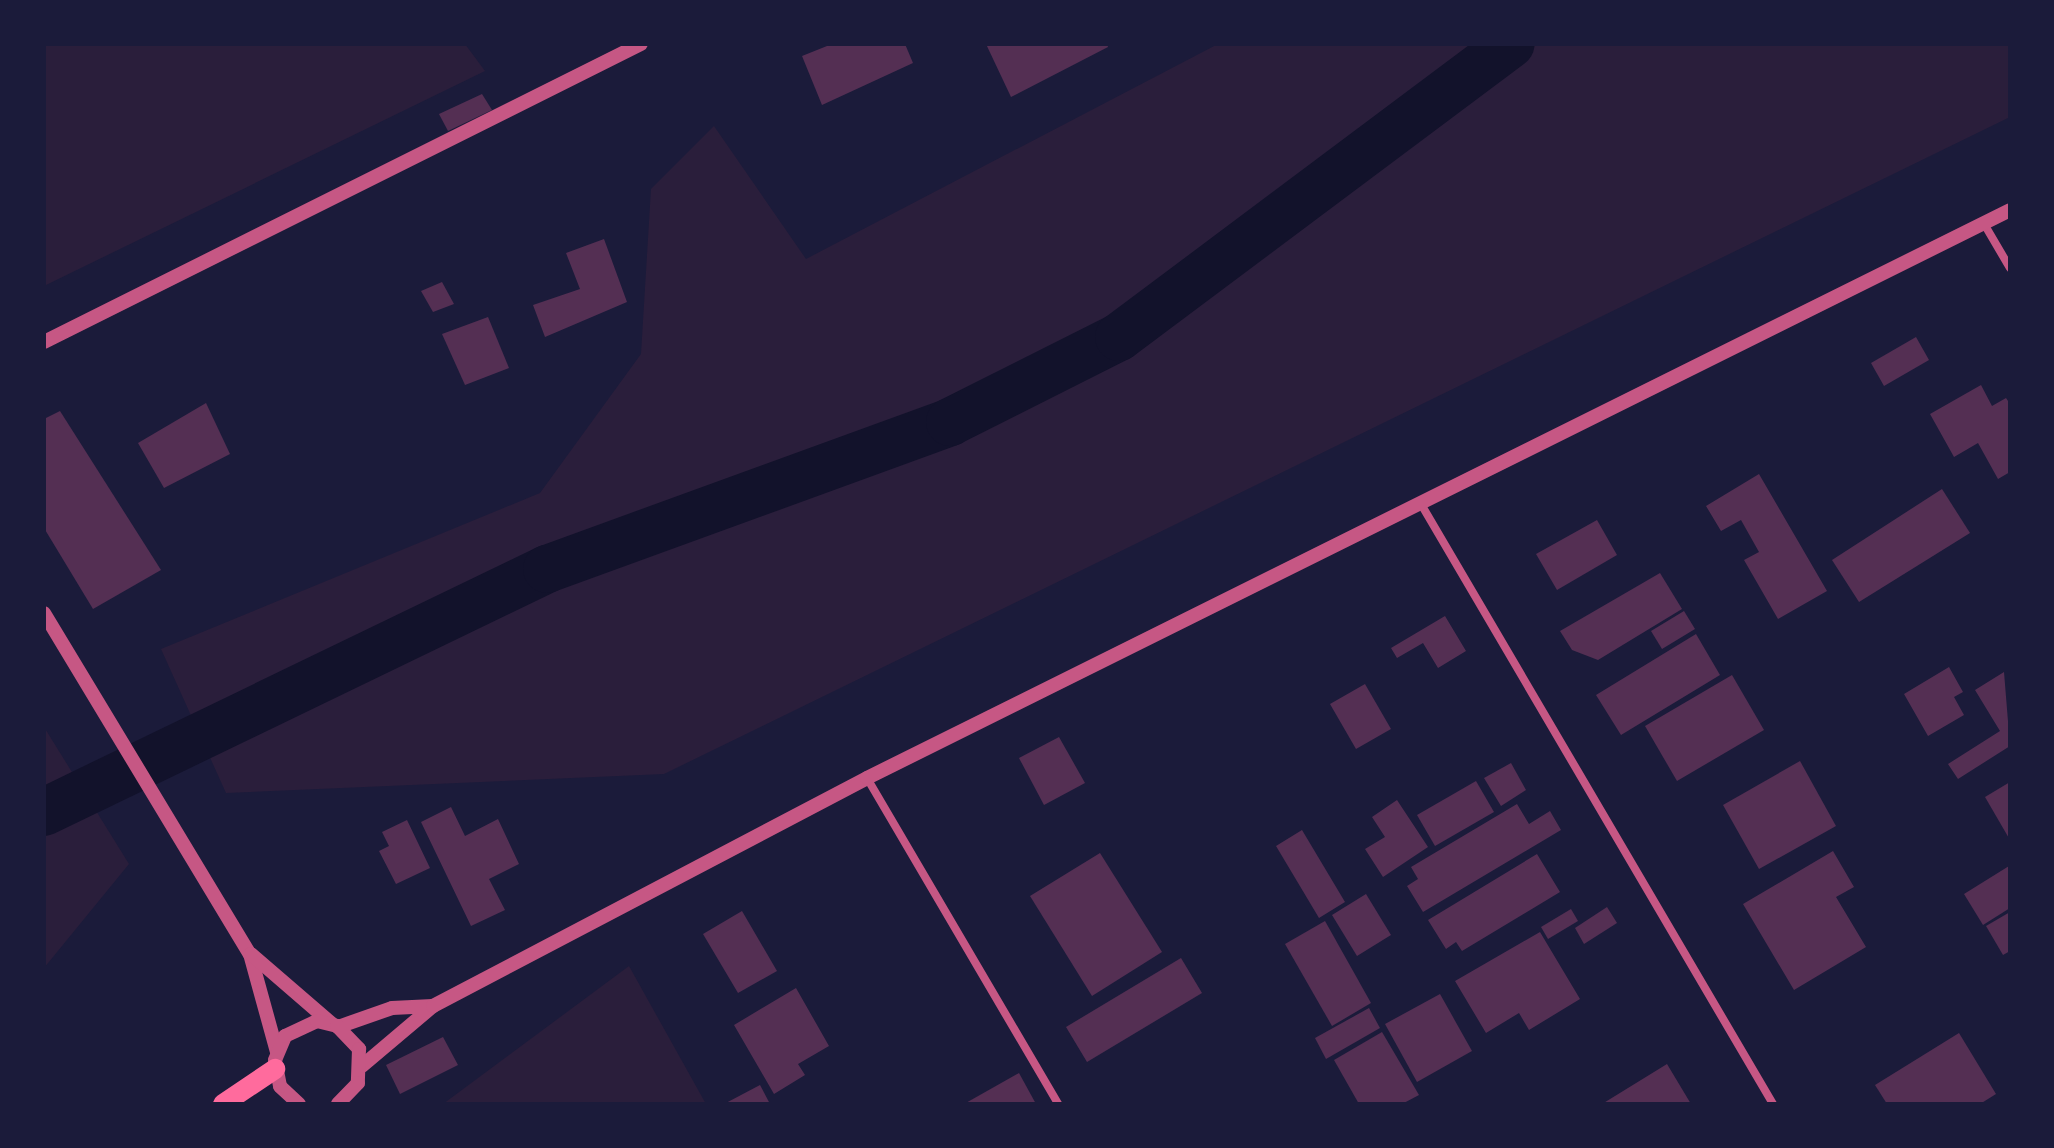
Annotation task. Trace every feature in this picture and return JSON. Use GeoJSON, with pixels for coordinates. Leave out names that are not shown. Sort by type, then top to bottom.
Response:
{"type":"FeatureCollection","features":[{"type":"Feature","properties":{"kind":"main road"},"geometry":{"type":"LineString","coordinates":[[223,1104],[276,1060]]}},
{"type":"Feature","properties":{"kind":"street"},"geometry":{"type":"LineString","coordinates":[[44,342],[641,44]]}},
{"type":"Feature","properties":{"kind":"street"},"geometry":{"type":"LineString","coordinates":[[362,1066],[433,1006],[867,778],[2010,210]]}},
{"type":"Feature","properties":{"kind":"street"},"geometry":{"type":"LineString","coordinates":[[1983,222],[2010,268]]}},
{"type":"Feature","properties":{"kind":"street"},"geometry":{"type":"LineString","coordinates":[[1421,504],[1773,1104]]}},
{"type":"Feature","properties":{"kind":"street"},"geometry":{"type":"LineString","coordinates":[[46,616],[250,954],[284,1094],[299,1104]]}},
{"type":"Feature","properties":{"kind":"street"},"geometry":{"type":"LineString","coordinates":[[867,778],[1058,1104]]}},
{"type":"Feature","properties":{"kind":"street"},"geometry":{"type":"LineString","coordinates":[[250,954],[354,1041],[362,1066],[358,1083],[362,1104]]}},
{"type":"Feature","properties":{"kind":"street"},"geometry":{"type":"LineString","coordinates":[[276,1060],[300,1026],[336,1026],[392,1008],[433,1006]]}},
{"type":"Feature","properties":{"kind":"street"},"geometry":{"type":"LineString","coordinates":[[338,1104],[358,1083]]}},
{"type":"Feature","properties":{"kind":"shaded area"},"geometry":{"type":"Polygon","coordinates":[[[44,44],[465,44],[485,71],[44,286],[44,44]]]}},
{"type":"Feature","properties":{"kind":"shaded area"},"geometry":{"type":"Polygon","coordinates":[[[1218,44],[2010,44],[2010,117],[664,774],[226,793],[161,649],[540,493],[641,354],[651,189],[714,126],[806,259],[1218,44]]]}},
{"type":"Feature","properties":{"kind":"shaded area"},"geometry":{"type":"Polygon","coordinates":[[[44,727],[129,864],[44,968],[44,727]]]}},
{"type":"Feature","properties":{"kind":"shaded area"},"geometry":{"type":"Polygon","coordinates":[[[629,966],[706,1104],[443,1104],[629,966]]]}},
{"type":"Feature","properties":{"kind":"building"},"geometry":{"type":"Polygon","coordinates":[[[832,44],[905,44],[913,63],[822,105],[802,56],[832,44]]]}},
{"type":"Feature","properties":{"kind":"building"},"geometry":{"type":"Polygon","coordinates":[[[986,44],[1107,44],[1108,47],[1011,97],[986,44]]]}},
{"type":"Feature","properties":{"kind":"building"},"geometry":{"type":"Polygon","coordinates":[[[482,94],[492,110],[448,131],[439,114],[482,94]]]}},
{"type":"Feature","properties":{"kind":"building"},"geometry":{"type":"Polygon","coordinates":[[[604,239],[627,302],[545,337],[533,305],[580,289],[566,253],[604,239]]]}},
{"type":"Feature","properties":{"kind":"building"},"geometry":{"type":"Polygon","coordinates":[[[442,282],[454,304],[433,312],[421,291],[442,282]]]}},
{"type":"Feature","properties":{"kind":"building"},"geometry":{"type":"Polygon","coordinates":[[[488,317],[509,368],[465,385],[442,334],[488,317]]]}},
{"type":"Feature","properties":{"kind":"building"},"geometry":{"type":"Polygon","coordinates":[[[1916,337],[1929,360],[1884,386],[1871,363],[1916,337]]]}},
{"type":"Feature","properties":{"kind":"building"},"geometry":{"type":"Polygon","coordinates":[[[1981,385],[1992,406],[2006,398],[2010,404],[2010,472],[1998,479],[1978,443],[1954,457],[1930,414],[1981,385]]]}},
{"type":"Feature","properties":{"kind":"building"},"geometry":{"type":"Polygon","coordinates":[[[206,403],[230,454],[164,488],[138,443],[206,403]]]}},
{"type":"Feature","properties":{"kind":"building"},"geometry":{"type":"Polygon","coordinates":[[[60,411],[161,570],[93,609],[44,528],[44,419],[60,411]]]}},
{"type":"Feature","properties":{"kind":"building"},"geometry":{"type":"Polygon","coordinates":[[[1759,474],[1827,591],[1778,619],[1744,560],[1759,552],[1741,520],[1721,531],[1706,506],[1759,474]]]}},
{"type":"Feature","properties":{"kind":"building"},"geometry":{"type":"Polygon","coordinates":[[[1942,489],[1970,533],[1859,602],[1832,560],[1942,489]]]}},
{"type":"Feature","properties":{"kind":"building"},"geometry":{"type":"Polygon","coordinates":[[[1597,520],[1617,555],[1557,590],[1536,554],[1597,520]]]}},
{"type":"Feature","properties":{"kind":"building"},"geometry":{"type":"Polygon","coordinates":[[[1660,573],[1682,609],[1598,660],[1572,650],[1560,631],[1660,573]]]}},
{"type":"Feature","properties":{"kind":"building"},"geometry":{"type":"Polygon","coordinates":[[[1684,611],[1695,629],[1662,649],[1651,631],[1684,611]]]}},
{"type":"Feature","properties":{"kind":"building"},"geometry":{"type":"Polygon","coordinates":[[[1445,616],[1466,651],[1438,668],[1423,643],[1397,658],[1391,648],[1445,616]]]}},
{"type":"Feature","properties":{"kind":"building"},"geometry":{"type":"Polygon","coordinates":[[[1696,634],[1720,675],[1621,735],[1596,695],[1696,634]]]}},
{"type":"Feature","properties":{"kind":"building"},"geometry":{"type":"Polygon","coordinates":[[[1949,667],[1963,692],[1954,697],[1964,715],[1928,736],[1904,694],[1949,667]]]}},
{"type":"Feature","properties":{"kind":"building"},"geometry":{"type":"Polygon","coordinates":[[[2004,672],[2010,746],[1958,779],[1948,764],[2000,731],[1975,690],[2004,672]]]}},
{"type":"Feature","properties":{"kind":"building"},"geometry":{"type":"Polygon","coordinates":[[[1732,675],[1764,730],[1677,781],[1645,726],[1732,675]]]}},
{"type":"Feature","properties":{"kind":"building"},"geometry":{"type":"Polygon","coordinates":[[[1365,684],[1391,729],[1356,749],[1330,704],[1365,684]]]}},
{"type":"Feature","properties":{"kind":"building"},"geometry":{"type":"Polygon","coordinates":[[[1059,737],[1085,783],[1044,805],[1019,758],[1059,737]]]}},
{"type":"Feature","properties":{"kind":"building"},"geometry":{"type":"Polygon","coordinates":[[[1800,761],[1836,826],[1759,869],[1723,805],[1800,761]]]}},
{"type":"Feature","properties":{"kind":"building"},"geometry":{"type":"Polygon","coordinates":[[[1511,763],[1526,790],[1501,806],[1484,778],[1511,763]]]}},
{"type":"Feature","properties":{"kind":"building"},"geometry":{"type":"Polygon","coordinates":[[[1476,781],[1494,812],[1435,846],[1417,815],[1476,781]]]}},
{"type":"Feature","properties":{"kind":"building"},"geometry":{"type":"Polygon","coordinates":[[[2010,782],[2010,840],[1985,797],[2010,782]]]}},
{"type":"Feature","properties":{"kind":"building"},"geometry":{"type":"Polygon","coordinates":[[[1397,800],[1428,847],[1383,877],[1365,849],[1385,837],[1372,817],[1397,800]]]}},
{"type":"Feature","properties":{"kind":"building"},"geometry":{"type":"Polygon","coordinates":[[[1517,804],[1529,824],[1550,811],[1561,830],[1423,912],[1407,886],[1418,879],[1411,867],[1517,804]]]}},
{"type":"Feature","properties":{"kind":"building"},"geometry":{"type":"Polygon","coordinates":[[[451,807],[465,836],[498,819],[519,864],[489,879],[505,910],[471,926],[421,822],[451,807]]]}},
{"type":"Feature","properties":{"kind":"building"},"geometry":{"type":"Polygon","coordinates":[[[407,820],[430,868],[396,884],[379,851],[389,846],[382,832],[407,820]]]}},
{"type":"Feature","properties":{"kind":"building"},"geometry":{"type":"Polygon","coordinates":[[[1302,830],[1345,902],[1319,918],[1276,846],[1302,830]]]}},
{"type":"Feature","properties":{"kind":"building"},"geometry":{"type":"Polygon","coordinates":[[[1833,851],[1854,887],[1836,897],[1866,947],[1794,990],[1743,904],[1833,851]]]}},
{"type":"Feature","properties":{"kind":"building"},"geometry":{"type":"Polygon","coordinates":[[[1100,853],[1162,952],[1092,996],[1030,896],[1100,853]]]}},
{"type":"Feature","properties":{"kind":"building"},"geometry":{"type":"Polygon","coordinates":[[[1537,854],[1560,892],[1462,951],[1456,942],[1446,949],[1428,920],[1537,854]]]}},
{"type":"Feature","properties":{"kind":"building"},"geometry":{"type":"Polygon","coordinates":[[[2009,866],[2010,908],[1983,925],[1964,894],[2009,866]]]}},
{"type":"Feature","properties":{"kind":"building"},"geometry":{"type":"Polygon","coordinates":[[[1366,894],[1391,935],[1357,956],[1332,915],[1366,894]]]}},
{"type":"Feature","properties":{"kind":"building"},"geometry":{"type":"Polygon","coordinates":[[[1607,907],[1617,923],[1584,944],[1575,928],[1607,907]]]}},
{"type":"Feature","properties":{"kind":"building"},"geometry":{"type":"Polygon","coordinates":[[[1571,909],[1578,921],[1548,939],[1541,927],[1571,909]]]}},
{"type":"Feature","properties":{"kind":"building"},"geometry":{"type":"Polygon","coordinates":[[[742,911],[777,971],[738,993],[703,934],[742,911]]]}},
{"type":"Feature","properties":{"kind":"building"},"geometry":{"type":"Polygon","coordinates":[[[2010,912],[2010,951],[2003,955],[1986,926],[2010,912]]]}},
{"type":"Feature","properties":{"kind":"building"},"geometry":{"type":"Polygon","coordinates":[[[1325,921],[1371,1003],[1332,1026],[1285,944],[1325,921]]]}},
{"type":"Feature","properties":{"kind":"building"},"geometry":{"type":"Polygon","coordinates":[[[1540,932],[1580,999],[1529,1030],[1519,1013],[1486,1033],[1455,981],[1540,932]]]}},
{"type":"Feature","properties":{"kind":"building"},"geometry":{"type":"Polygon","coordinates":[[[1181,958],[1202,993],[1087,1062],[1066,1027],[1181,958]]]}},
{"type":"Feature","properties":{"kind":"building"},"geometry":{"type":"Polygon","coordinates":[[[796,988],[829,1046],[798,1064],[805,1075],[774,1094],[734,1025],[796,988]]]}},
{"type":"Feature","properties":{"kind":"building"},"geometry":{"type":"Polygon","coordinates":[[[1440,994],[1472,1051],[1417,1082],[1385,1024],[1440,994]]]}},
{"type":"Feature","properties":{"kind":"building"},"geometry":{"type":"Polygon","coordinates":[[[1369,1008],[1380,1028],[1326,1059],[1315,1038],[1369,1008]]]}},
{"type":"Feature","properties":{"kind":"building"},"geometry":{"type":"Polygon","coordinates":[[[1382,1032],[1419,1095],[1402,1104],[1359,1104],[1334,1060],[1382,1032]]]}},
{"type":"Feature","properties":{"kind":"building"},"geometry":{"type":"Polygon","coordinates":[[[1959,1033],[1996,1094],[1980,1104],[1887,1104],[1875,1085],[1959,1033]]]}},
{"type":"Feature","properties":{"kind":"building"},"geometry":{"type":"Polygon","coordinates":[[[443,1037],[458,1065],[400,1094],[386,1065],[443,1037]]]}},
{"type":"Feature","properties":{"kind":"building"},"geometry":{"type":"Polygon","coordinates":[[[1667,1064],[1691,1104],[1602,1104],[1667,1064]]]}},
{"type":"Feature","properties":{"kind":"building"},"geometry":{"type":"Polygon","coordinates":[[[1019,1073],[1036,1104],[964,1104],[1019,1073]]]}},
{"type":"Feature","properties":{"kind":"building"},"geometry":{"type":"Polygon","coordinates":[[[760,1085],[770,1104],[724,1104],[760,1085]]]}},
{"type":"Feature","properties":{"kind":"waterway"},"geometry":{"type":"LineString","coordinates":[[44,812],[547,569],[950,422],[1119,337],[1511,44]]}}]}
